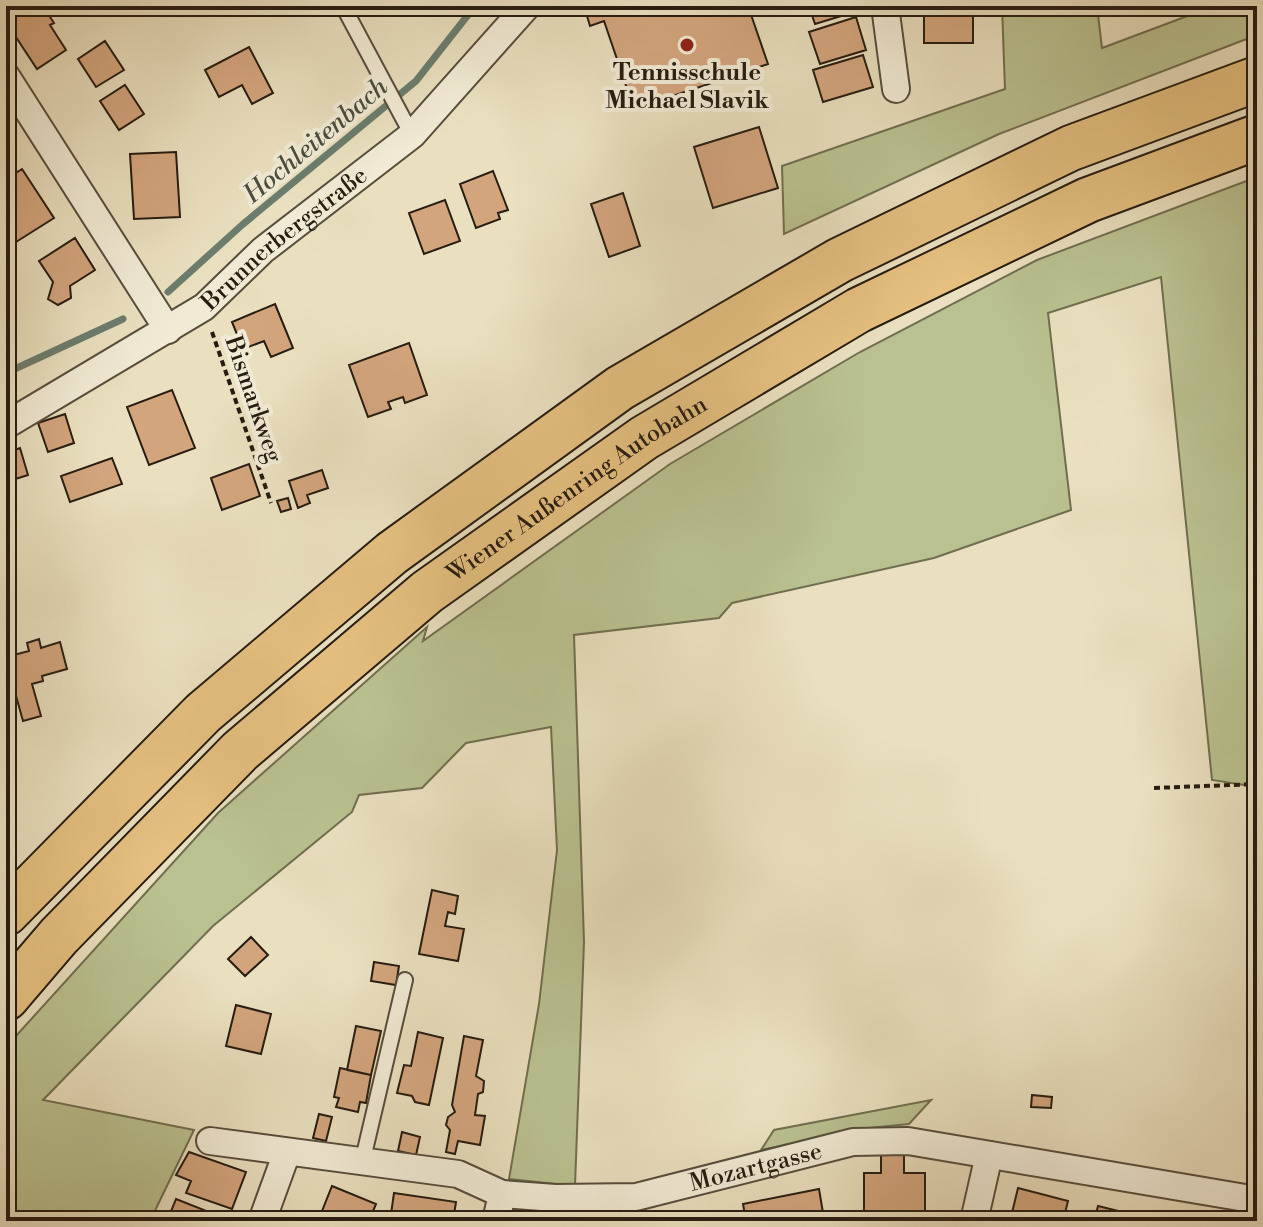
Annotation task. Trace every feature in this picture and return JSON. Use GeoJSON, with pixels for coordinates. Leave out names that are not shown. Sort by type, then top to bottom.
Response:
{"type":"FeatureCollection","features":[{"type":"Feature","properties":{"kind":"highway"},"geometry":{"type":"LineString","coordinates":[[6,913],[203,713],[392,553],[620,388],[867,246],[1071,148],[1257,79]]}},
{"type":"Feature","properties":{"kind":"highway","name":"Wiener Außenring Autobahn"},"geometry":{"type":"LineString","coordinates":[[6,998],[59,936],[240,751],[427,592],[644,438],[874,303],[1088,200],[1257,137]]}},
{"type":"Feature","properties":{"kind":"street","name":"Brunnerbergstraße"},"geometry":{"type":"LineString","coordinates":[[6,425],[204,307],[263,250],[412,135],[527,6]]}},
{"type":"Feature","properties":{"kind":"street"},"geometry":{"type":"LineString","coordinates":[[885,6],[896,89]]}},
{"type":"Feature","properties":{"kind":"street"},"geometry":{"type":"LineString","coordinates":[[6,76],[168,330]]}},
{"type":"Feature","properties":{"kind":"street","name":"Mozartgasse"},"geometry":{"type":"LineString","coordinates":[[210,1141],[458,1174],[502,1194],[555,1198],[636,1197],[853,1142],[908,1141],[1257,1200]]}},
{"type":"Feature","properties":{"kind":"street"},"geometry":{"type":"LineString","coordinates":[[262,1221],[287,1152]]}},
{"type":"Feature","properties":{"kind":"street"},"geometry":{"type":"LineString","coordinates":[[974,1221],[989,1155]]}},
{"type":"Feature","properties":{"kind":"street"},"geometry":{"type":"LineString","coordinates":[[496,1221],[502,1194]]}},
{"type":"Feature","properties":{"kind":"lane"},"geometry":{"type":"LineString","coordinates":[[343,6],[412,135]]}},
{"type":"Feature","properties":{"kind":"lane"},"geometry":{"type":"LineString","coordinates":[[362,1163],[405,980]]}},
{"type":"Feature","properties":{"kind":"path","name":"Bismarkweg"},"geometry":{"type":"LineString","coordinates":[[204,307],[271,503]]}},
{"type":"Feature","properties":{"kind":"path"},"geometry":{"type":"LineString","coordinates":[[1154,788],[1257,784]]}},
{"type":"Feature","properties":{"kind":"green space"},"geometry":{"type":"Polygon","coordinates":[[[1002,6],[1097,6],[1102,48],[1214,6],[1257,6],[1257,35],[999,134],[784,234],[782,166],[1005,89],[1002,6]]]}},
{"type":"Feature","properties":{"kind":"green space"},"geometry":{"type":"Polygon","coordinates":[[[1257,177],[1257,787],[1212,780],[1161,277],[1048,313],[1071,510],[934,558],[732,603],[719,618],[574,635],[584,942],[575,1186],[509,1179],[539,1004],[557,850],[551,727],[466,743],[422,788],[359,795],[352,812],[213,926],[43,1100],[194,1130],[150,1221],[6,1221],[6,1047],[218,813],[427,627],[423,641],[670,464],[860,352],[1037,260],[1257,177]]]}},
{"type":"Feature","properties":{"kind":"green space"},"geometry":{"type":"Polygon","coordinates":[[[931,1100],[909,1124],[869,1128],[761,1150],[774,1130],[931,1100]]]}},
{"type":"Feature","properties":{"kind":"building"},"geometry":{"type":"Polygon","coordinates":[[[6,6],[43,6],[54,23],[50,25],[66,50],[37,69],[6,22],[6,6]]]}},
{"type":"Feature","properties":{"kind":"building","name":"Tennisschule Michael Slavik"},"geometry":{"type":"Polygon","coordinates":[[[584,6],[748,6],[768,64],[634,109],[604,21],[590,26],[584,6]]]}},
{"type":"Feature","properties":{"kind":"building"},"geometry":{"type":"Polygon","coordinates":[[[809,6],[860,6],[861,10],[815,24],[809,6]]]}},
{"type":"Feature","properties":{"kind":"building"},"geometry":{"type":"Polygon","coordinates":[[[924,9],[973,9],[973,43],[924,43],[924,9]]]}},
{"type":"Feature","properties":{"kind":"building"},"geometry":{"type":"Polygon","coordinates":[[[856,17],[866,50],[820,64],[809,32],[856,17]]]}},
{"type":"Feature","properties":{"kind":"building"},"geometry":{"type":"Polygon","coordinates":[[[105,41],[124,70],[96,87],[78,59],[105,41]]]}},
{"type":"Feature","properties":{"kind":"building"},"geometry":{"type":"Polygon","coordinates":[[[249,47],[273,93],[252,104],[242,85],[219,97],[205,70],[249,47]]]}},
{"type":"Feature","properties":{"kind":"building"},"geometry":{"type":"Polygon","coordinates":[[[863,55],[873,87],[823,102],[813,70],[863,55]]]}},
{"type":"Feature","properties":{"kind":"building"},"geometry":{"type":"Polygon","coordinates":[[[125,85],[144,114],[119,130],[100,101],[125,85]]]}},
{"type":"Feature","properties":{"kind":"building"},"geometry":{"type":"Polygon","coordinates":[[[759,127],[778,188],[713,208],[694,147],[759,127]]]}},
{"type":"Feature","properties":{"kind":"building"},"geometry":{"type":"Polygon","coordinates":[[[176,152],[180,217],[134,219],[130,154],[176,152]]]}},
{"type":"Feature","properties":{"kind":"building"},"geometry":{"type":"Polygon","coordinates":[[[22,169],[54,218],[16,242],[6,227],[6,179],[22,169]]]}},
{"type":"Feature","properties":{"kind":"building"},"geometry":{"type":"Polygon","coordinates":[[[493,171],[508,210],[498,213],[500,219],[476,228],[460,184],[493,171]]]}},
{"type":"Feature","properties":{"kind":"building"},"geometry":{"type":"Polygon","coordinates":[[[623,193],[640,246],[609,257],[591,204],[623,193]]]}},
{"type":"Feature","properties":{"kind":"building"},"geometry":{"type":"Polygon","coordinates":[[[445,200],[460,241],[424,254],[409,213],[445,200]]]}},
{"type":"Feature","properties":{"kind":"building"},"geometry":{"type":"Polygon","coordinates":[[[75,238],[95,270],[70,286],[71,298],[58,305],[48,299],[53,282],[39,261],[75,238]]]}},
{"type":"Feature","properties":{"kind":"building"},"geometry":{"type":"Polygon","coordinates":[[[275,304],[293,348],[271,357],[264,341],[243,349],[232,322],[275,304]]]}},
{"type":"Feature","properties":{"kind":"building"},"geometry":{"type":"Polygon","coordinates":[[[409,343],[427,395],[405,403],[403,397],[388,402],[391,409],[368,417],[349,365],[409,343]]]}},
{"type":"Feature","properties":{"kind":"building"},"geometry":{"type":"Polygon","coordinates":[[[172,390],[195,448],[149,465],[127,407],[172,390]]]}},
{"type":"Feature","properties":{"kind":"building"},"geometry":{"type":"Polygon","coordinates":[[[65,414],[74,443],[48,452],[38,423],[65,414]]]}},
{"type":"Feature","properties":{"kind":"building"},"geometry":{"type":"Polygon","coordinates":[[[20,448],[28,475],[6,482],[6,453],[20,448]]]}},
{"type":"Feature","properties":{"kind":"building"},"geometry":{"type":"Polygon","coordinates":[[[112,458],[122,484],[70,502],[61,476],[112,458]]]}},
{"type":"Feature","properties":{"kind":"building"},"geometry":{"type":"Polygon","coordinates":[[[249,464],[260,496],[222,510],[211,478],[249,464]]]}},
{"type":"Feature","properties":{"kind":"building"},"geometry":{"type":"Polygon","coordinates":[[[322,470],[328,488],[307,495],[310,503],[298,508],[289,481],[322,470]]]}},
{"type":"Feature","properties":{"kind":"building"},"geometry":{"type":"Polygon","coordinates":[[[288,498],[291,509],[281,512],[277,501],[288,498]]]}},
{"type":"Feature","properties":{"kind":"building"},"geometry":{"type":"Polygon","coordinates":[[[39,639],[41,648],[60,642],[67,669],[42,676],[43,681],[32,684],[41,716],[23,721],[11,678],[6,679],[6,657],[29,651],[27,643],[39,639]]]}},
{"type":"Feature","properties":{"kind":"building"},"geometry":{"type":"Polygon","coordinates":[[[432,890],[458,896],[455,914],[448,912],[445,926],[464,929],[458,961],[419,954],[432,890]]]}},
{"type":"Feature","properties":{"kind":"building"},"geometry":{"type":"Polygon","coordinates":[[[251,937],[268,955],[245,976],[228,959],[251,937]]]}},
{"type":"Feature","properties":{"kind":"building"},"geometry":{"type":"Polygon","coordinates":[[[374,962],[399,966],[396,985],[371,981],[374,962]]]}},
{"type":"Feature","properties":{"kind":"building"},"geometry":{"type":"Polygon","coordinates":[[[236,1005],[271,1014],[261,1054],[226,1046],[236,1005]]]}},
{"type":"Feature","properties":{"kind":"building"},"geometry":{"type":"Polygon","coordinates":[[[356,1026],[381,1031],[371,1075],[347,1070],[356,1026]]]}},
{"type":"Feature","properties":{"kind":"building"},"geometry":{"type":"Polygon","coordinates":[[[418,1032],[443,1038],[429,1105],[415,1102],[412,1096],[397,1093],[404,1065],[411,1066],[418,1032]]]}},
{"type":"Feature","properties":{"kind":"building"},"geometry":{"type":"Polygon","coordinates":[[[464,1036],[483,1040],[476,1076],[484,1081],[483,1092],[478,1094],[475,1115],[485,1116],[480,1145],[458,1141],[455,1154],[446,1152],[450,1130],[446,1125],[448,1117],[455,1112],[452,1105],[464,1036]]]}},
{"type":"Feature","properties":{"kind":"building"},"geometry":{"type":"Polygon","coordinates":[[[340,1068],[371,1075],[366,1103],[360,1102],[358,1112],[336,1107],[339,1098],[334,1097],[340,1068]]]}},
{"type":"Feature","properties":{"kind":"building"},"geometry":{"type":"Polygon","coordinates":[[[1032,1095],[1052,1097],[1051,1108],[1031,1107],[1032,1095]]]}},
{"type":"Feature","properties":{"kind":"building"},"geometry":{"type":"Polygon","coordinates":[[[319,1114],[332,1117],[326,1141],[313,1138],[319,1114]]]}},
{"type":"Feature","properties":{"kind":"building"},"geometry":{"type":"Polygon","coordinates":[[[402,1132],[420,1137],[416,1155],[398,1151],[402,1132]]]}},
{"type":"Feature","properties":{"kind":"building"},"geometry":{"type":"Polygon","coordinates":[[[189,1152],[246,1172],[232,1209],[186,1193],[191,1181],[176,1175],[189,1152]]]}},
{"type":"Feature","properties":{"kind":"building"},"geometry":{"type":"Polygon","coordinates":[[[904,1152],[904,1173],[925,1173],[925,1221],[864,1221],[864,1173],[881,1173],[881,1153],[904,1152]]]}},
{"type":"Feature","properties":{"kind":"building"},"geometry":{"type":"Polygon","coordinates":[[[332,1186],[376,1204],[369,1221],[318,1221],[332,1186]]]}},
{"type":"Feature","properties":{"kind":"building"},"geometry":{"type":"Polygon","coordinates":[[[1018,1188],[1068,1201],[1063,1221],[1010,1221],[1018,1188]]]}},
{"type":"Feature","properties":{"kind":"building"},"geometry":{"type":"Polygon","coordinates":[[[819,1189],[824,1219],[746,1221],[743,1204],[819,1189]]]}},
{"type":"Feature","properties":{"kind":"building"},"geometry":{"type":"Polygon","coordinates":[[[394,1193],[456,1202],[453,1221],[390,1221],[394,1193]]]}},
{"type":"Feature","properties":{"kind":"building"},"geometry":{"type":"Polygon","coordinates":[[[176,1199],[209,1212],[206,1221],[167,1221],[176,1199]]]}},
{"type":"Feature","properties":{"kind":"building"},"geometry":{"type":"Polygon","coordinates":[[[1098,1206],[1151,1219],[1151,1221],[1094,1221],[1098,1206]]]}},
{"type":"Feature","properties":{"kind":"waterway","name":"Hochleitenbach"},"geometry":{"type":"LineString","coordinates":[[168,292],[242,225],[416,81],[475,6]]}},
{"type":"Feature","properties":{"kind":"waterway","name":"Hochleitenbach"},"geometry":{"type":"LineString","coordinates":[[6,373],[123,319]]}},
{"type":"Feature","properties":{"kind":"place","name":"Tennisschule Michael Slavik"},"geometry":{"type":"Point","coordinates":[687,45]}}]}
